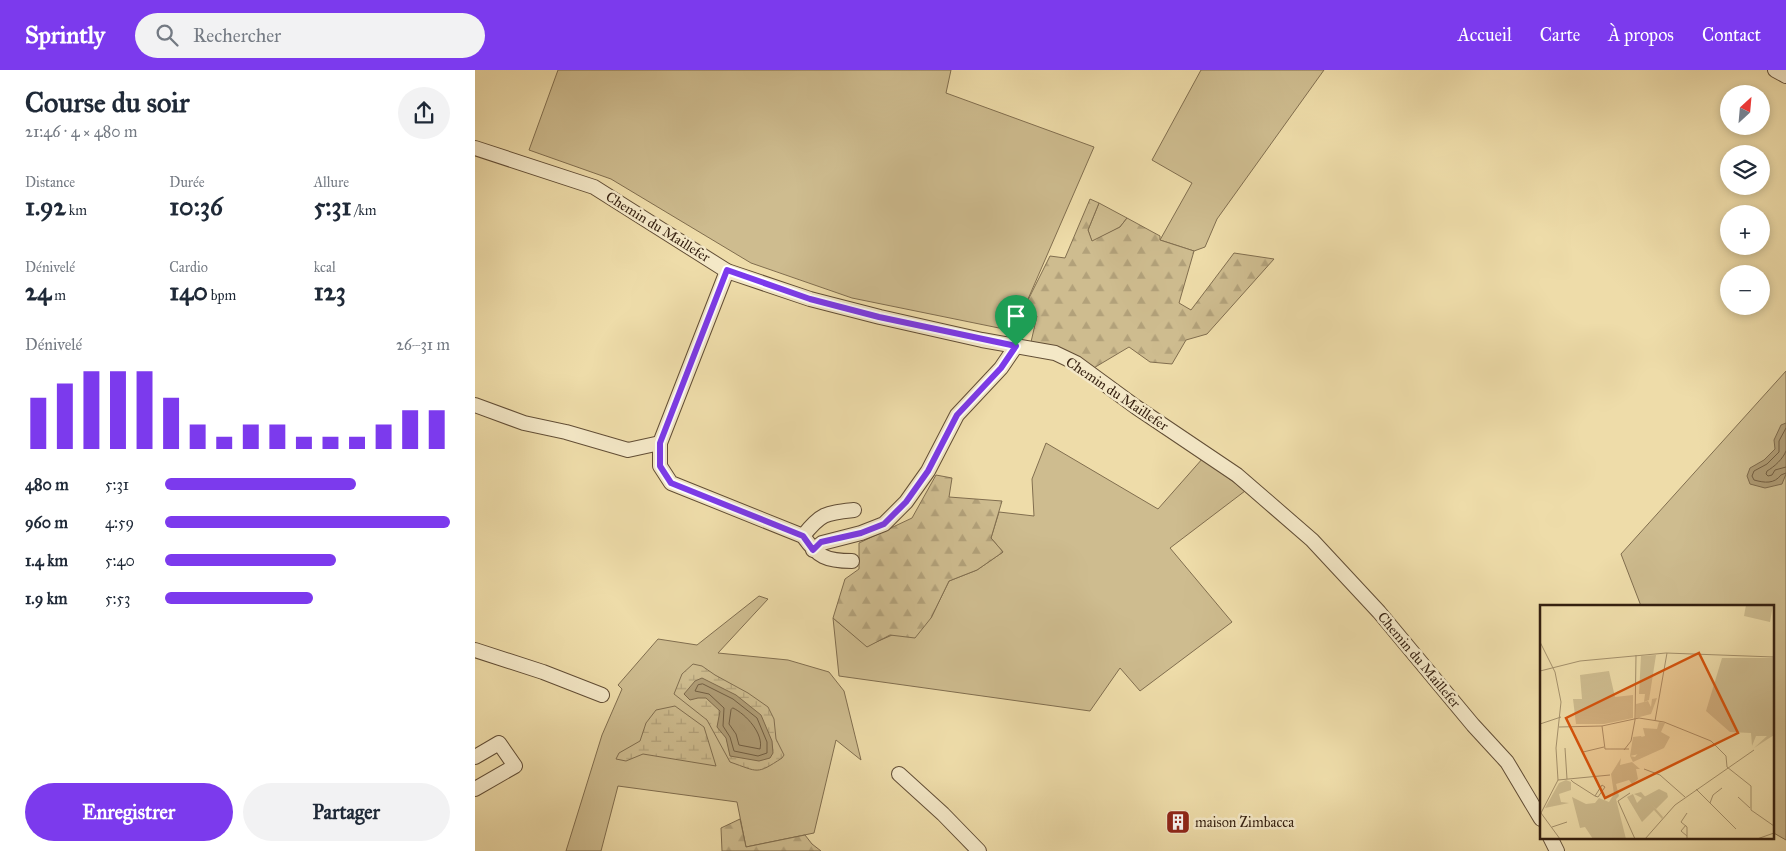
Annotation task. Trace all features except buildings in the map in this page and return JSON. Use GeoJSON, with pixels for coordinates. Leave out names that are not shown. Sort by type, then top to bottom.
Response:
{"type":"FeatureCollection","features":[{"type":"Feature","properties":{"kind":"street"},"geometry":{"type":"LineString","coordinates":[[1775,70],[1786,76]]}},
{"type":"Feature","properties":{"kind":"street","name":"Chemin du Maillefer"},"geometry":{"type":"LineString","coordinates":[[475,148],[594,187],[727,270],[810,299],[879,317],[1055,353],[1076,363],[1137,408],[1237,475],[1312,540],[1379,612],[1473,726],[1507,762],[1540,817]]}},
{"type":"Feature","properties":{"kind":"street"},"geometry":{"type":"LineString","coordinates":[[727,270],[660,443],[660,466],[671,483],[803,536],[813,550],[827,559],[852,561]]}},
{"type":"Feature","properties":{"kind":"street"},"geometry":{"type":"LineString","coordinates":[[813,550],[821,542],[861,533],[884,524],[906,502],[928,471],[957,415],[1001,368],[1016,346]]}},
{"type":"Feature","properties":{"kind":"street"},"geometry":{"type":"LineString","coordinates":[[475,405],[524,422],[628,450],[660,443]]}},
{"type":"Feature","properties":{"kind":"street"},"geometry":{"type":"LineString","coordinates":[[803,536],[815,521],[827,513],[854,510]]}},
{"type":"Feature","properties":{"kind":"street"},"geometry":{"type":"LineString","coordinates":[[475,650],[543,672],[602,695]]}},
{"type":"Feature","properties":{"kind":"street"},"geometry":{"type":"LineString","coordinates":[[475,757],[499,744],[515,766],[475,789]]}},
{"type":"Feature","properties":{"kind":"street"},"geometry":{"type":"LineString","coordinates":[[899,774],[943,814],[979,851]]}},
{"type":"Feature","properties":{"kind":"street"},"geometry":{"type":"LineString","coordinates":[[1550,838],[1557,851]]}},
{"type":"Feature","properties":{"kind":"green space"},"geometry":{"type":"Polygon","coordinates":[[[558,70],[951,70],[946,93],[1094,147],[1025,306],[1012,326],[999,328],[852,298],[751,263],[611,179],[529,150],[558,70]]]}},
{"type":"Feature","properties":{"kind":"green space"},"geometry":{"type":"Polygon","coordinates":[[[1201,70],[1324,70],[1217,219],[1205,247],[1194,251],[1160,240],[1192,183],[1152,160],[1201,70]]]}},
{"type":"Feature","properties":{"kind":"green space"},"geometry":{"type":"Polygon","coordinates":[[[1090,199],[1099,203],[1088,230],[1092,241],[1120,227],[1127,218],[1160,236],[1160,240],[1194,251],[1179,303],[1191,310],[1234,253],[1274,259],[1207,334],[1186,340],[1172,364],[1150,362],[1129,347],[1092,369],[1062,350],[1031,342],[1037,316],[1025,306],[1050,256],[1065,258],[1090,199]]]}},
{"type":"Feature","properties":{"kind":"green space"},"geometry":{"type":"Polygon","coordinates":[[[1099,203],[1127,218],[1120,227],[1092,242],[1088,230],[1099,203]]]}},
{"type":"Feature","properties":{"kind":"green space"},"geometry":{"type":"Polygon","coordinates":[[[1786,371],[1786,840],[1773,833],[1773,605],[1641,605],[1621,554],[1786,371]]]}},
{"type":"Feature","properties":{"kind":"green space"},"geometry":{"type":"Polygon","coordinates":[[[1046,443],[1158,509],[1203,458],[1245,491],[1170,548],[1232,622],[1140,691],[1120,668],[1090,711],[839,676],[833,618],[867,646],[931,618],[949,581],[977,570],[1003,552],[991,538],[999,512],[1034,516],[1032,479],[1046,443]]]}},
{"type":"Feature","properties":{"kind":"green space"},"geometry":{"type":"Polygon","coordinates":[[[936,475],[952,478],[949,497],[1002,501],[991,538],[1003,552],[977,570],[949,581],[931,618],[915,638],[890,635],[867,647],[833,618],[845,579],[859,569],[859,543],[912,518],[936,475]]]}},
{"type":"Feature","properties":{"kind":"green space"},"geometry":{"type":"Polygon","coordinates":[[[759,596],[768,599],[718,653],[788,660],[829,672],[844,691],[861,760],[836,740],[814,833],[746,847],[737,802],[618,786],[601,851],[566,851],[602,735],[622,689],[618,685],[658,639],[697,645],[759,596]]]}},
{"type":"Feature","properties":{"kind":"green space"},"geometry":{"type":"Polygon","coordinates":[[[693,664],[702,666],[768,707],[774,719],[776,739],[784,755],[782,758],[767,767],[757,770],[730,762],[707,720],[674,694],[682,674],[693,664]]]}},
{"type":"Feature","properties":{"kind":"green space"},"geometry":{"type":"Polygon","coordinates":[[[675,706],[704,727],[716,766],[643,754],[626,761],[616,759],[619,753],[640,741],[646,723],[656,710],[675,706]]]}},
{"type":"Feature","properties":{"kind":"green space"},"geometry":{"type":"Polygon","coordinates":[[[740,819],[746,847],[805,835],[821,851],[722,851],[721,828],[740,819]]]}},
{"type":"Feature","properties":{"kind":"water"},"geometry":{"type":"Polygon","coordinates":[[[1786,423],[1786,474],[1782,484],[1765,488],[1750,484],[1747,476],[1750,468],[1764,460],[1775,449],[1774,440],[1781,425],[1786,423]]]}},
{"type":"Feature","properties":{"kind":"water"},"geometry":{"type":"Polygon","coordinates":[[[702,678],[736,695],[761,715],[772,741],[773,753],[770,758],[759,761],[730,756],[726,738],[717,727],[720,711],[706,698],[690,700],[684,694],[695,681],[702,678]]]}},
{"type":"Feature","properties":{"kind":"place","name":"maison Zimbacca"},"geometry":{"type":"Point","coordinates":[1178,822]}},
{"type":"Feature","properties":{"kind":"route"},"geometry":{"type":"LineString","coordinates":[[727,270],[810,299],[879,317],[1016,346],[1001,368],[957,415],[928,471],[906,502],[884,524],[861,533],[821,542],[813,550],[803,536],[671,483],[660,466],[660,443],[727,270]]}}]}
